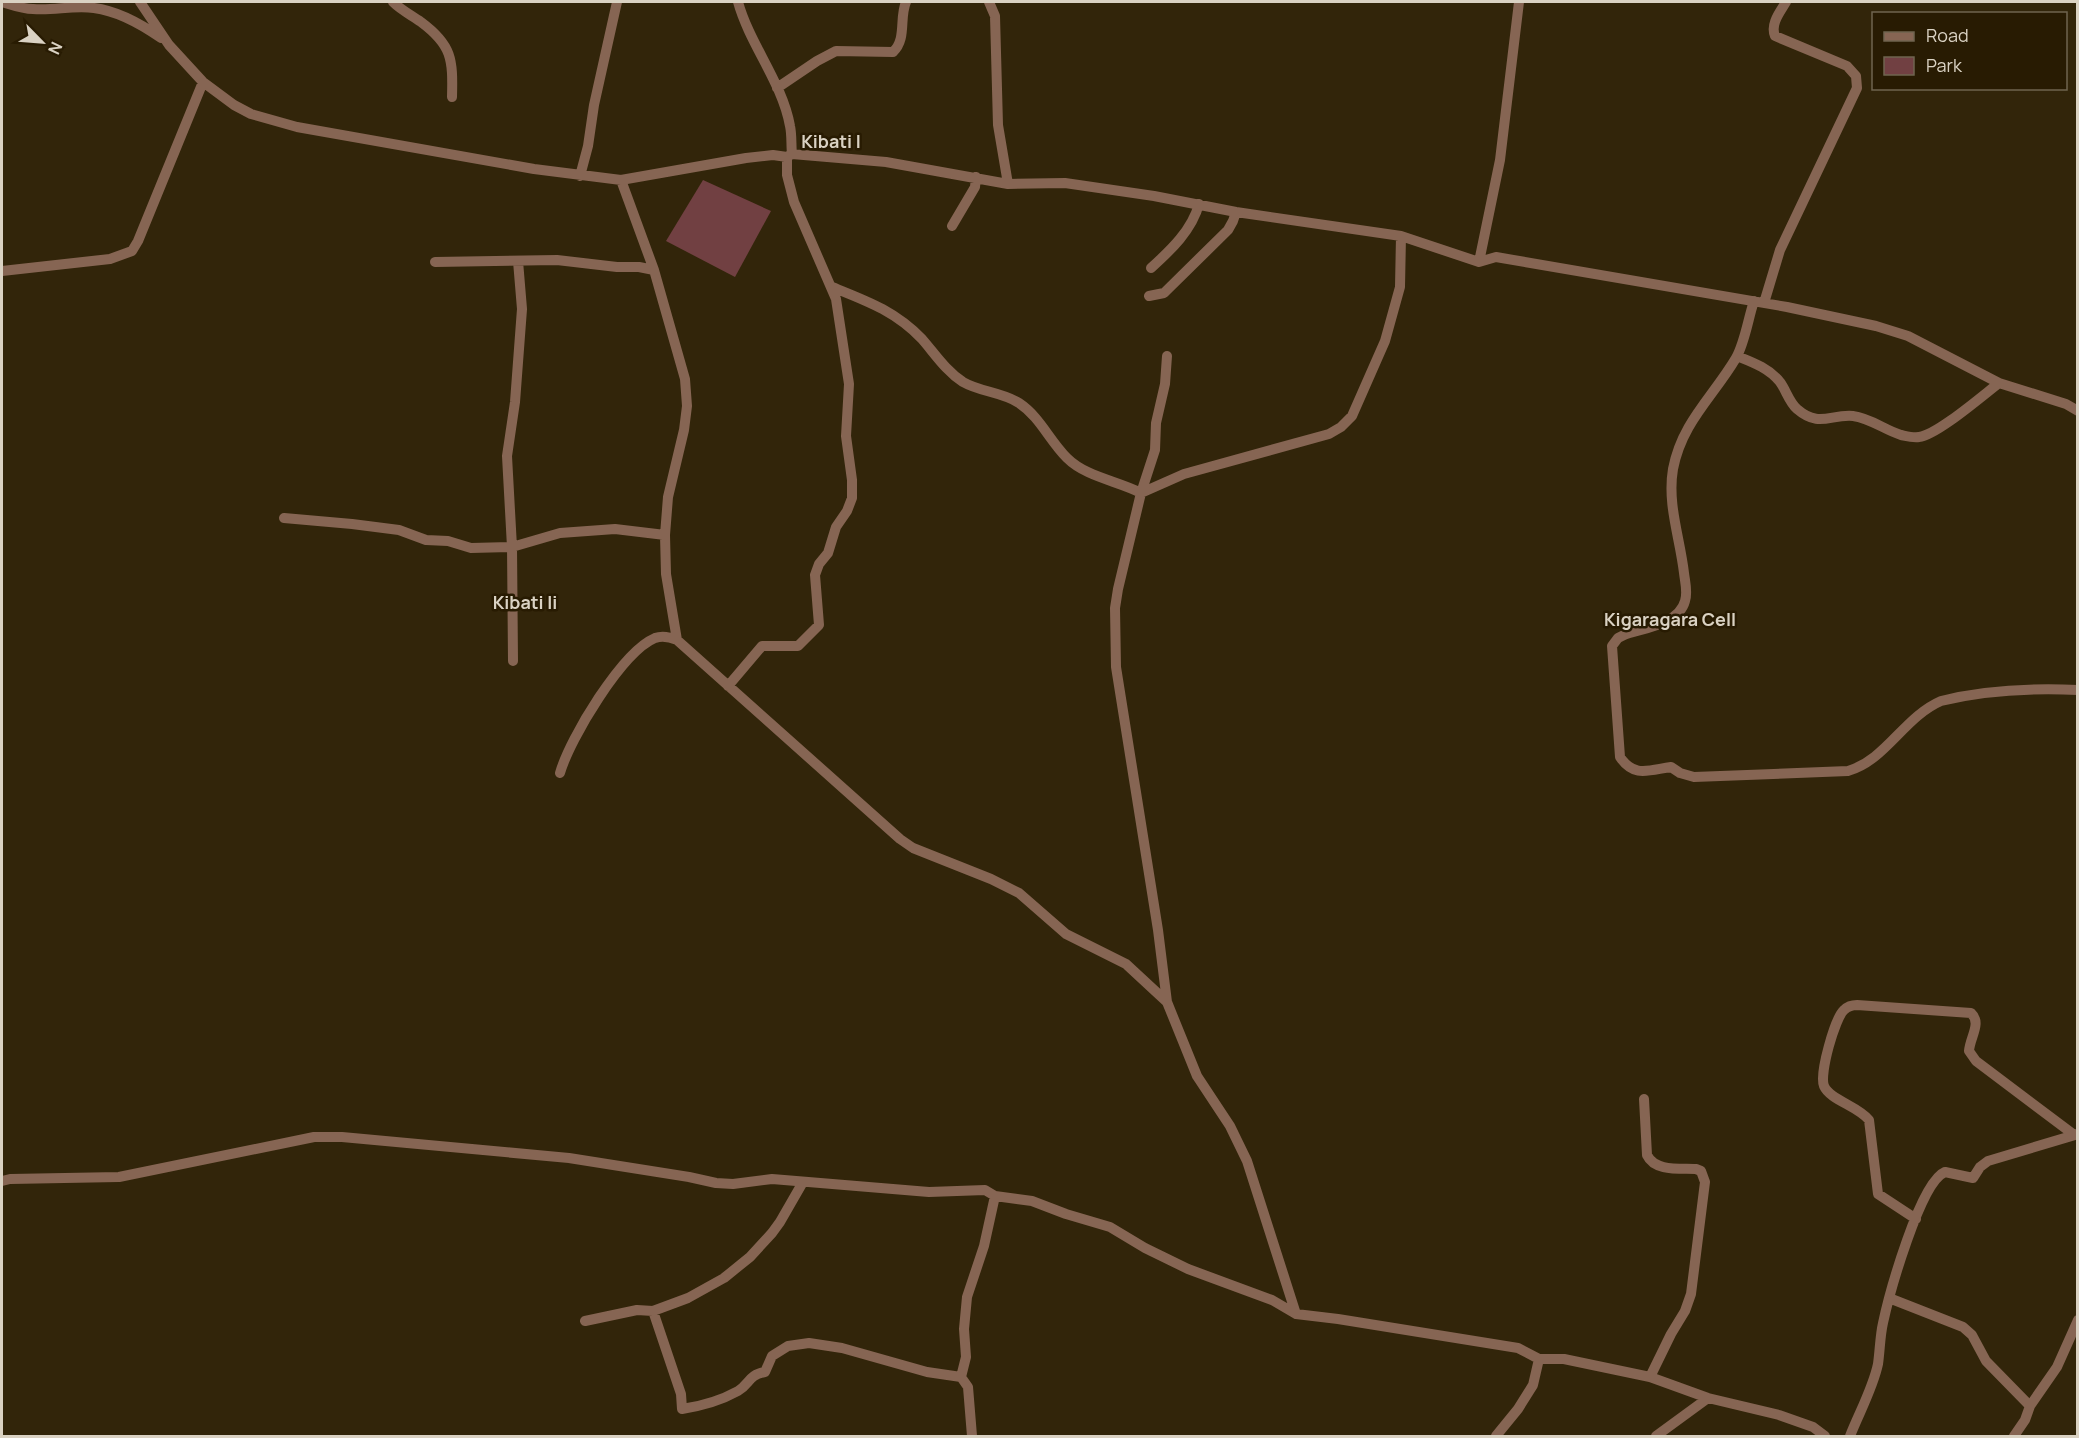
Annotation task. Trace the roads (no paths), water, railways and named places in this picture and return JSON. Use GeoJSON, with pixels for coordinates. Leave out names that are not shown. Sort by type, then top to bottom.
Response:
{"type":"FeatureCollection","features":[{"type":"Feature","properties":{"kind":"street"},"geometry":{"type":"LineString","coordinates":[[2,2],[33,9],[94,8],[144,26],[169,45]]}},
{"type":"Feature","properties":{"kind":"street"},"geometry":{"type":"LineString","coordinates":[[140,2],[169,45],[203,82],[234,105],[274,122],[580,176],[621,180],[773,155],[886,162],[1008,184],[1065,183],[1236,212],[1401,236],[1479,262],[1496,256],[1759,302],[1876,326],[1908,336],[1999,383],[2066,404],[2078,411]]}},
{"type":"Feature","properties":{"kind":"street"},"geometry":{"type":"LineString","coordinates":[[393,2],[438,35],[447,46],[452,59],[452,97]]}},
{"type":"Feature","properties":{"kind":"street"},"geometry":{"type":"LineString","coordinates":[[580,176],[617,2]]}},
{"type":"Feature","properties":{"kind":"street"},"geometry":{"type":"LineString","coordinates":[[728,686],[762,646],[798,646],[819,625],[815,575],[819,564],[828,553],[836,527],[848,511],[852,498],[846,436],[848,368],[837,307],[832,287],[794,202],[787,175],[790,126],[777,88],[751,36],[738,2]]}},
{"type":"Feature","properties":{"kind":"street"},"geometry":{"type":"LineString","coordinates":[[777,88],[836,51],[893,52],[902,37],[902,10],[906,2]]}},
{"type":"Feature","properties":{"kind":"street"},"geometry":{"type":"LineString","coordinates":[[989,2],[995,16],[998,125],[1008,184]]}},
{"type":"Feature","properties":{"kind":"street"},"geometry":{"type":"LineString","coordinates":[[1479,262],[1500,160],[1519,2]]}},
{"type":"Feature","properties":{"kind":"street"},"geometry":{"type":"LineString","coordinates":[[1786,2],[1773,26],[1775,36],[1848,66],[1856,76],[1857,88],[1780,250],[1737,356],[1720,384],[1687,428],[1674,466],[1670,488],[1681,548],[1686,590],[1685,601],[1680,612],[1672,618],[1624,635],[1618,638],[1612,646],[1620,757],[1631,770],[1638,772],[1671,767],[1680,773],[1694,777],[1848,771],[1871,760],[1911,719],[1941,701],[2031,689],[2078,690]]}},
{"type":"Feature","properties":{"kind":"street"},"geometry":{"type":"LineString","coordinates":[[2,272],[110,259],[132,251],[203,82]]}},
{"type":"Feature","properties":{"kind":"street"},"geometry":{"type":"LineString","coordinates":[[952,226],[975,187],[976,177]]}},
{"type":"Feature","properties":{"kind":"street"},"geometry":{"type":"LineString","coordinates":[[621,180],[654,270],[685,379],[687,406],[684,430],[668,497],[665,535],[666,574],[677,640]]}},
{"type":"Feature","properties":{"kind":"street"},"geometry":{"type":"LineString","coordinates":[[1150,268],[1186,231],[1196,217],[1199,204]]}},
{"type":"Feature","properties":{"kind":"street"},"geometry":{"type":"LineString","coordinates":[[1149,296],[1164,293],[1223,235],[1233,221],[1236,212]]}},
{"type":"Feature","properties":{"kind":"street"},"geometry":{"type":"LineString","coordinates":[[832,287],[878,305],[894,315],[922,339],[940,362],[963,382],[1016,401],[1029,411],[1067,458],[1077,465],[1141,493],[1184,474],[1329,434],[1341,427],[1352,416],[1359,403],[1385,341],[1395,310],[1400,287],[1401,236]]}},
{"type":"Feature","properties":{"kind":"street"},"geometry":{"type":"LineString","coordinates":[[519,273],[531,260]]}},
{"type":"Feature","properties":{"kind":"street"},"geometry":{"type":"LineString","coordinates":[[435,262],[557,260],[654,270]]}},
{"type":"Feature","properties":{"kind":"street"},"geometry":{"type":"LineString","coordinates":[[513,661],[512,547],[507,456],[515,402],[522,309],[518,261]]}},
{"type":"Feature","properties":{"kind":"street"},"geometry":{"type":"LineString","coordinates":[[1167,356],[1165,384],[1156,423],[1155,450],[1141,493],[1115,608],[1116,667],[1158,930],[1167,1002],[1197,1076],[1230,1126],[1247,1161],[1296,1314]]}},
{"type":"Feature","properties":{"kind":"street"},"geometry":{"type":"LineString","coordinates":[[1737,356],[1771,373],[1780,382],[1795,408],[1809,417],[1820,421],[1846,416],[1857,417],[1907,436],[1920,437],[1935,430],[1999,383]]}},
{"type":"Feature","properties":{"kind":"street"},"geometry":{"type":"LineString","coordinates":[[284,518],[399,530],[426,540],[448,541],[471,548],[512,547],[560,533],[615,529],[665,535]]}},
{"type":"Feature","properties":{"kind":"street"},"geometry":{"type":"LineString","coordinates":[[561,773],[572,744],[603,691],[635,651],[656,637],[669,636],[677,640],[900,839],[913,848],[991,879],[1019,893],[1066,934],[1126,964],[1167,1002]]}},
{"type":"Feature","properties":{"kind":"street"},"geometry":{"type":"LineString","coordinates":[[1916,1219],[1878,1194],[1869,1120],[1864,1114],[1831,1094],[1823,1084],[1823,1069],[1837,1022],[1845,1009],[1857,1005],[1971,1013],[1976,1018],[1977,1024],[1972,1033],[1969,1051],[1976,1061],[2075,1134]]}},
{"type":"Feature","properties":{"kind":"street"},"geometry":{"type":"LineString","coordinates":[[1644,1099],[1647,1155],[1650,1161],[1662,1167],[1696,1169],[1701,1171],[1705,1182],[1691,1294],[1685,1311],[1650,1377]]}},
{"type":"Feature","properties":{"kind":"street"},"geometry":{"type":"LineString","coordinates":[[1850,1437],[1878,1364],[1883,1325],[1898,1264],[1935,1180],[1941,1174],[1949,1173],[1973,1178],[1980,1167],[1988,1161],[2075,1134]]}},
{"type":"Feature","properties":{"kind":"street"},"geometry":{"type":"LineString","coordinates":[[2,1181],[119,1177],[314,1137],[342,1137],[569,1158],[716,1183],[733,1184],[772,1179],[929,1192],[985,1190],[994,1196],[1032,1201],[1110,1227],[1152,1252],[1188,1269],[1272,1300],[1296,1314],[1338,1318],[1518,1348],[1539,1359],[1564,1359],[1650,1377],[1708,1398],[1779,1415],[1813,1427],[1825,1437]]}},
{"type":"Feature","properties":{"kind":"street"},"geometry":{"type":"LineString","coordinates":[[585,1321],[637,1310],[653,1311],[688,1298],[709,1287],[750,1257],[780,1222],[803,1182]]}},
{"type":"Feature","properties":{"kind":"street"},"geometry":{"type":"LineString","coordinates":[[961,1377],[966,1357],[964,1329],[967,1297],[984,1246],[994,1196]]}},
{"type":"Feature","properties":{"kind":"street"},"geometry":{"type":"LineString","coordinates":[[1889,1298],[1963,1328],[1972,1335],[1986,1361],[2030,1406]]}},
{"type":"Feature","properties":{"kind":"street"},"geometry":{"type":"LineString","coordinates":[[653,1311],[681,1394],[682,1409],[703,1406],[740,1390],[753,1374],[765,1372],[772,1356],[788,1346],[809,1343],[842,1347],[927,1372],[961,1377],[968,1387],[972,1437]]}},
{"type":"Feature","properties":{"kind":"street"},"geometry":{"type":"LineString","coordinates":[[2014,1437],[2025,1420],[2030,1406],[2057,1367],[2078,1320]]}},
{"type":"Feature","properties":{"kind":"street"},"geometry":{"type":"LineString","coordinates":[[1496,1437],[1533,1385],[1539,1359]]}},
{"type":"Feature","properties":{"kind":"street"},"geometry":{"type":"LineString","coordinates":[[1656,1437],[1708,1398]]}},
{"type":"Feature","properties":{"kind":"district","name":"Kibati I"},"geometry":{"type":"Point","coordinates":[831,141]}},
{"type":"Feature","properties":{"kind":"district","name":"Kibati Ii"},"geometry":{"type":"Point","coordinates":[525,602]}},
{"type":"Feature","properties":{"kind":"district","name":"Kigaragara Cell"},"geometry":{"type":"Point","coordinates":[1670,619]}}]}
